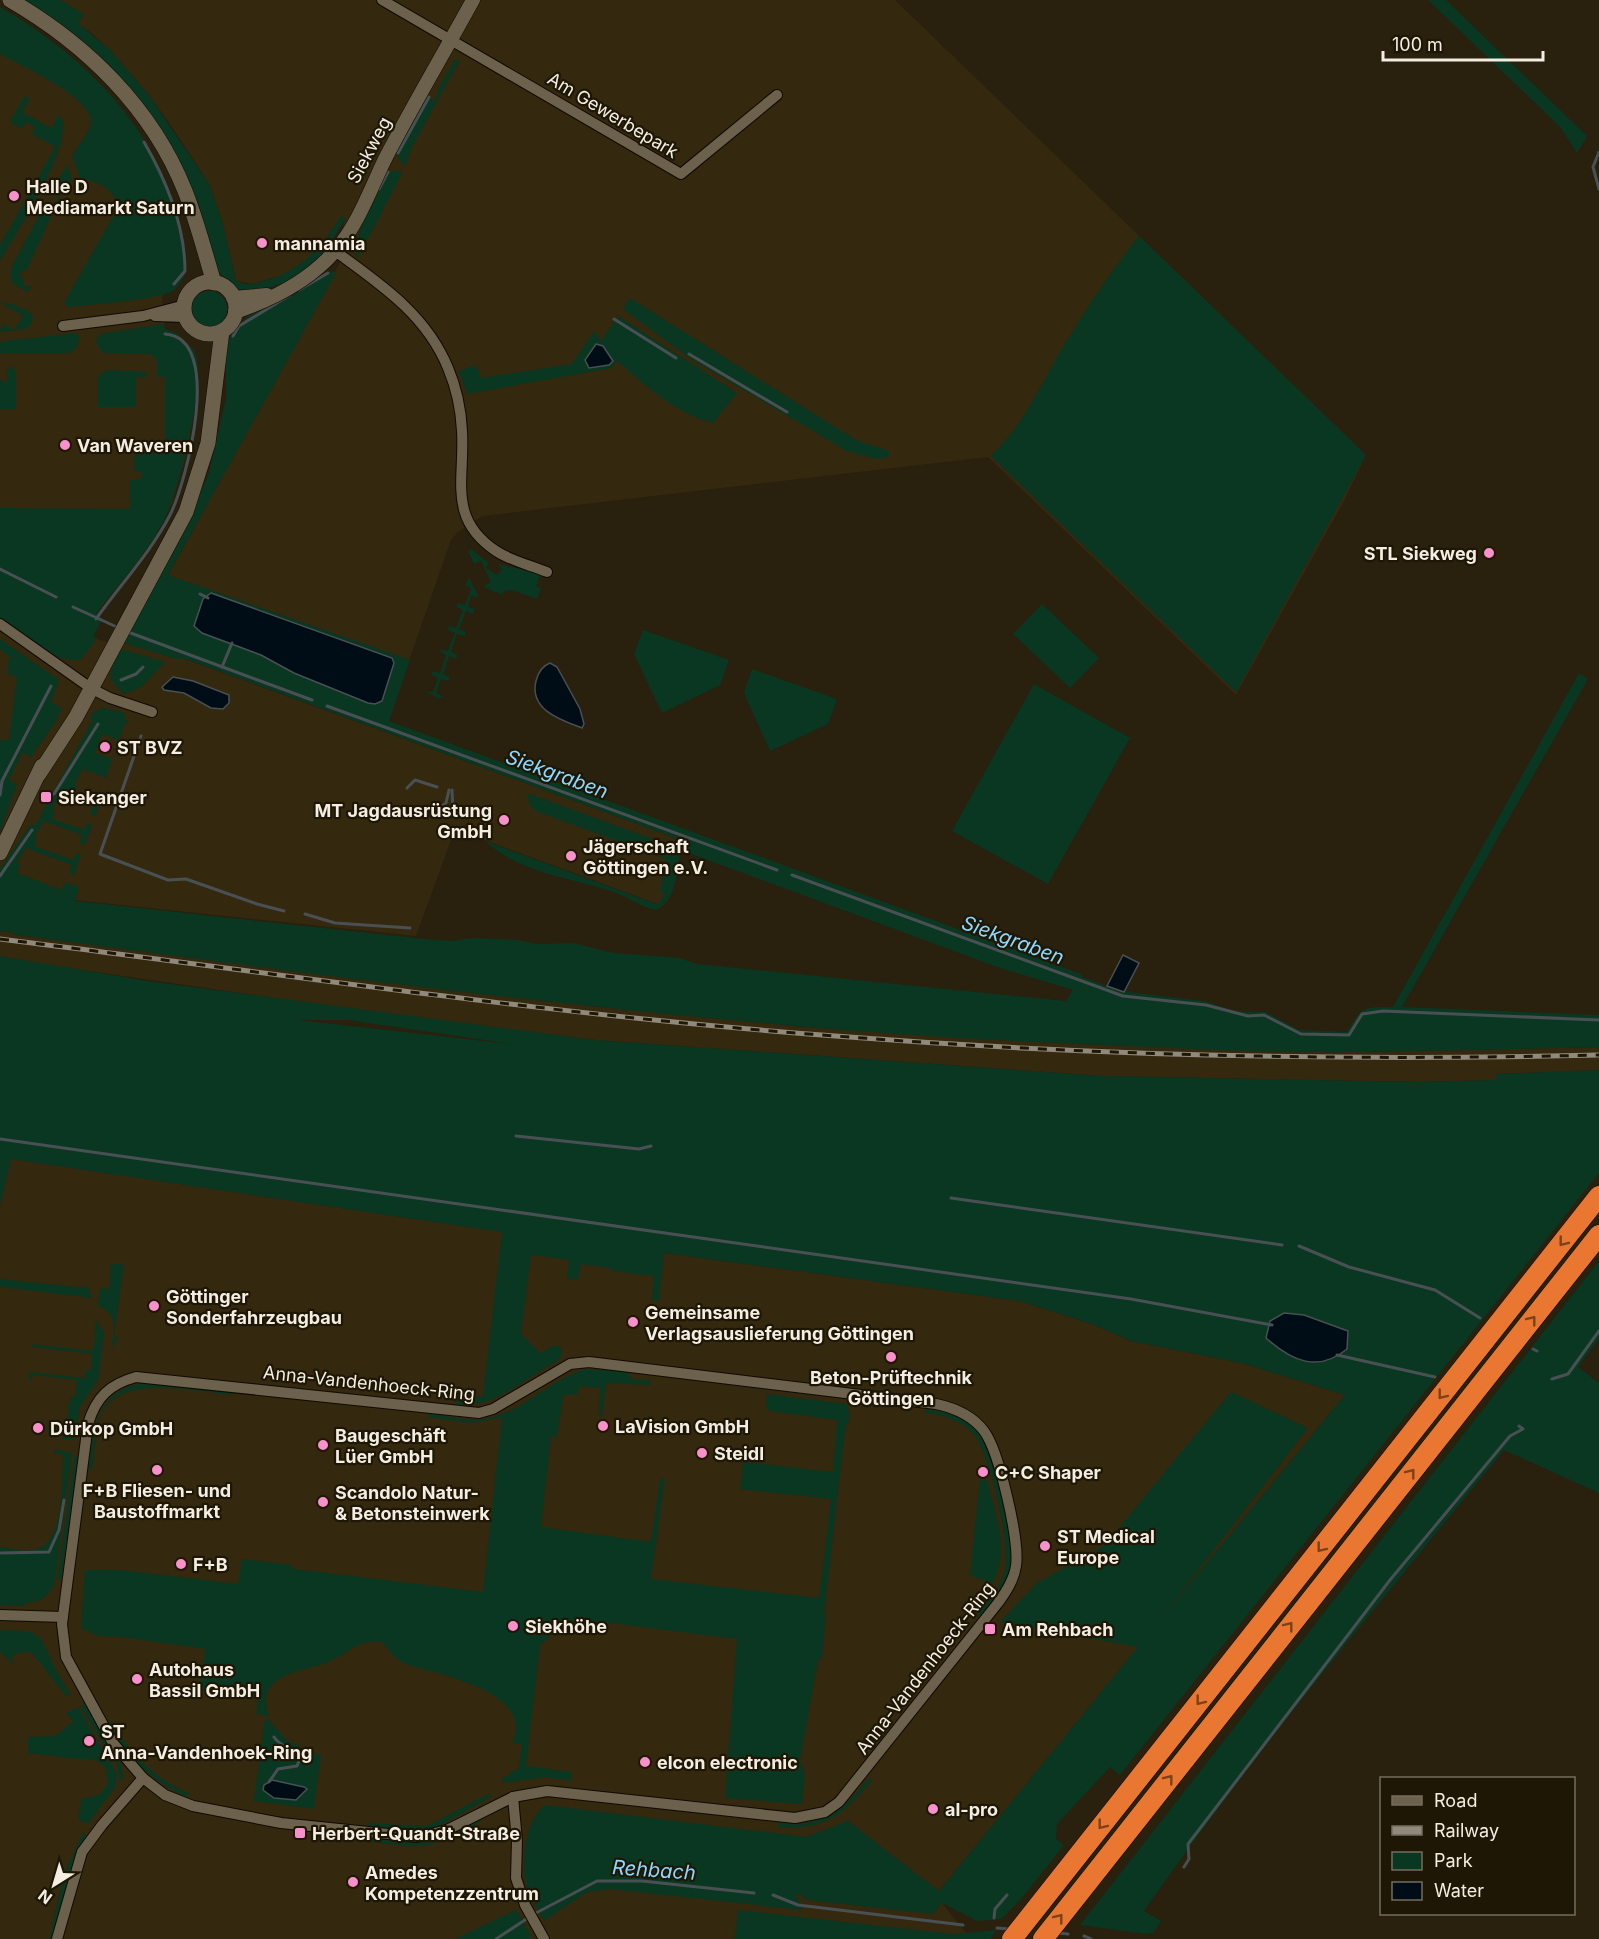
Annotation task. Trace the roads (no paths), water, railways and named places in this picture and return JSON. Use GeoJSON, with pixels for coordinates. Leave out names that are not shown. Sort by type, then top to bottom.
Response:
{"type":"FeatureCollection","features":[{"type":"Feature","properties":{"kind":"highway"},"geometry":{"type":"LineString","coordinates":[[1012,1939],[1599,1196]]}},
{"type":"Feature","properties":{"kind":"highway"},"geometry":{"type":"LineString","coordinates":[[1043,1939],[1599,1235]]}},
{"type":"Feature","properties":{"kind":"main road"},"geometry":{"type":"LineString","coordinates":[[10,0],[75,44],[123,91],[144,118],[171,162],[186,193],[214,283]]}},
{"type":"Feature","properties":{"kind":"main road"},"geometry":{"type":"LineString","coordinates":[[199,285],[200,240]]}},
{"type":"Feature","properties":{"kind":"main road"},"geometry":{"type":"LineString","coordinates":[[214,283],[226,288],[234,305],[231,323],[222,331],[204,333],[193,327],[185,311],[189,293],[199,285],[214,283]]}},
{"type":"Feature","properties":{"kind":"main road"},"geometry":{"type":"LineString","coordinates":[[0,853],[39,774],[53,738],[88,686],[174,538],[200,474],[208,443],[222,331]]}},
{"type":"Feature","properties":{"kind":"main road"},"geometry":{"type":"LineString","coordinates":[[204,333],[216,374]]}},
{"type":"Feature","properties":{"kind":"street"},"geometry":{"type":"LineString","coordinates":[[382,0],[451,40]]}},
{"type":"Feature","properties":{"kind":"street","name":"Siekweg"},"geometry":{"type":"LineString","coordinates":[[234,305],[275,294],[307,276],[335,251],[355,221],[386,158],[473,0]]}},
{"type":"Feature","properties":{"kind":"street","name":"Am Gewerbepark"},"geometry":{"type":"LineString","coordinates":[[451,40],[681,174],[777,95]]}},
{"type":"Feature","properties":{"kind":"street"},"geometry":{"type":"LineString","coordinates":[[335,251],[406,306],[423,325],[445,361],[455,388],[462,429],[462,506],[471,527],[497,552],[547,572]]}},
{"type":"Feature","properties":{"kind":"street"},"geometry":{"type":"LineString","coordinates":[[63,326],[185,311]]}},
{"type":"Feature","properties":{"kind":"street"},"geometry":{"type":"LineString","coordinates":[[0,624],[88,686],[110,698],[152,712]]}},
{"type":"Feature","properties":{"kind":"street","name":"Anna-Vandenhoeck-Ring"},"geometry":{"type":"LineString","coordinates":[[590,1362],[936,1404],[958,1410],[984,1431],[997,1457],[1017,1556],[1012,1581],[998,1603],[839,1802],[825,1812],[795,1818],[548,1791],[513,1797],[432,1835],[397,1836],[220,1814],[165,1794],[143,1778],[113,1743],[66,1657],[62,1621],[92,1410],[111,1386],[136,1377],[206,1382],[479,1413],[493,1409],[570,1364],[590,1362]]}},
{"type":"Feature","properties":{"kind":"street"},"geometry":{"type":"LineString","coordinates":[[0,1615],[62,1621]]}},
{"type":"Feature","properties":{"kind":"street"},"geometry":{"type":"LineString","coordinates":[[0,1622],[62,1621]]}},
{"type":"Feature","properties":{"kind":"street"},"geometry":{"type":"LineString","coordinates":[[57,1939],[82,1852],[143,1778]]}},
{"type":"Feature","properties":{"kind":"street"},"geometry":{"type":"LineString","coordinates":[[513,1797],[517,1841],[516,1878],[525,1905],[544,1939]]}},
{"type":"Feature","properties":{"kind":"water"},"geometry":{"type":"Polygon","coordinates":[[[596,344],[603,346],[613,361],[609,365],[589,368],[585,360],[596,344]]]}},
{"type":"Feature","properties":{"kind":"water"},"geometry":{"type":"Polygon","coordinates":[[[211,593],[392,658],[394,663],[382,701],[375,704],[368,703],[294,673],[261,655],[202,633],[194,626],[203,599],[211,593]]]}},
{"type":"Feature","properties":{"kind":"water"},"geometry":{"type":"Polygon","coordinates":[[[550,663],[557,667],[580,709],[584,724],[582,728],[548,712],[537,699],[535,691],[537,678],[543,668],[550,663]]]}},
{"type":"Feature","properties":{"kind":"water"},"geometry":{"type":"Polygon","coordinates":[[[173,677],[193,681],[229,695],[229,703],[223,709],[211,708],[184,693],[164,690],[162,687],[173,677]]]}},
{"type":"Feature","properties":{"kind":"water"},"geometry":{"type":"Polygon","coordinates":[[[1123,955],[1139,963],[1124,992],[1107,986],[1123,955]]]}},
{"type":"Feature","properties":{"kind":"water"},"geometry":{"type":"Polygon","coordinates":[[[1284,1313],[1304,1315],[1348,1331],[1347,1349],[1326,1361],[1315,1362],[1295,1358],[1286,1353],[1266,1338],[1270,1321],[1284,1313]]]}},
{"type":"Feature","properties":{"kind":"water"},"geometry":{"type":"Polygon","coordinates":[[[272,1780],[307,1789],[296,1800],[274,1798],[263,1790],[264,1785],[272,1780]]]}},
{"type":"Feature","properties":{"kind":"waterway"},"geometry":{"type":"LineString","coordinates":[[398,153],[429,97]]}},
{"type":"Feature","properties":{"kind":"waterway"},"geometry":{"type":"LineString","coordinates":[[144,142],[167,188],[182,237],[185,271],[174,284]]}},
{"type":"Feature","properties":{"kind":"waterway"},"geometry":{"type":"LineString","coordinates":[[1599,152],[1593,167],[1599,189]]}},
{"type":"Feature","properties":{"kind":"waterway"},"geometry":{"type":"LineString","coordinates":[[379,189],[388,172]]}},
{"type":"Feature","properties":{"kind":"waterway"},"geometry":{"type":"LineString","coordinates":[[299,290],[328,273]]}},
{"type":"Feature","properties":{"kind":"waterway"},"geometry":{"type":"LineString","coordinates":[[233,336],[239,326],[290,295]]}},
{"type":"Feature","properties":{"kind":"waterway"},"geometry":{"type":"LineString","coordinates":[[614,319],[676,358]]}},
{"type":"Feature","properties":{"kind":"waterway"},"geometry":{"type":"LineString","coordinates":[[96,619],[162,529],[177,498],[184,474],[196,414],[197,385],[193,359],[183,342],[165,334]]}},
{"type":"Feature","properties":{"kind":"waterway"},"geometry":{"type":"LineString","coordinates":[[689,354],[787,412]]}},
{"type":"Feature","properties":{"kind":"waterway","name":"Siekgraben"},"geometry":{"type":"LineString","coordinates":[[0,569],[56,597]]}},
{"type":"Feature","properties":{"kind":"waterway"},"geometry":{"type":"LineString","coordinates":[[200,594],[208,598]]}},
{"type":"Feature","properties":{"kind":"waterway","name":"Siekgraben"},"geometry":{"type":"LineString","coordinates":[[73,607],[119,628]]}},
{"type":"Feature","properties":{"kind":"waterway","name":"Siekgraben"},"geometry":{"type":"LineString","coordinates":[[128,632],[312,700]]}},
{"type":"Feature","properties":{"kind":"waterway"},"geometry":{"type":"LineString","coordinates":[[222,667],[232,643]]}},
{"type":"Feature","properties":{"kind":"waterway"},"geometry":{"type":"LineString","coordinates":[[121,680],[136,674],[143,667]]}},
{"type":"Feature","properties":{"kind":"waterway"},"geometry":{"type":"LineString","coordinates":[[0,795],[2,781],[51,686]]}},
{"type":"Feature","properties":{"kind":"waterway","name":"Siekgraben"},"geometry":{"type":"LineString","coordinates":[[327,706],[777,870]]}},
{"type":"Feature","properties":{"kind":"waterway"},"geometry":{"type":"LineString","coordinates":[[54,794],[98,724]]}},
{"type":"Feature","properties":{"kind":"waterway"},"geometry":{"type":"LineString","coordinates":[[141,736],[100,854],[168,880],[186,879],[284,911]]}},
{"type":"Feature","properties":{"kind":"waterway"},"geometry":{"type":"LineString","coordinates":[[407,788],[415,780],[437,787]]}},
{"type":"Feature","properties":{"kind":"waterway"},"geometry":{"type":"LineString","coordinates":[[439,808],[446,803],[449,790]]}},
{"type":"Feature","properties":{"kind":"waterway"},"geometry":{"type":"LineString","coordinates":[[452,790],[453,815]]}},
{"type":"Feature","properties":{"kind":"waterway"},"geometry":{"type":"LineString","coordinates":[[0,876],[32,830]]}},
{"type":"Feature","properties":{"kind":"waterway"},"geometry":{"type":"LineString","coordinates":[[792,875],[1123,996],[1206,1005],[1248,1016],[1264,1015],[1301,1034],[1349,1035],[1362,1014],[1383,1011],[1599,1020]]}},
{"type":"Feature","properties":{"kind":"waterway"},"geometry":{"type":"LineString","coordinates":[[305,914],[335,923],[410,928]]}},
{"type":"Feature","properties":{"kind":"waterway"},"geometry":{"type":"LineString","coordinates":[[516,1136],[639,1149],[651,1146]]}},
{"type":"Feature","properties":{"kind":"waterway"},"geometry":{"type":"LineString","coordinates":[[0,1139],[1131,1299],[1272,1325]]}},
{"type":"Feature","properties":{"kind":"waterway"},"geometry":{"type":"LineString","coordinates":[[951,1198],[1282,1245]]}},
{"type":"Feature","properties":{"kind":"waterway"},"geometry":{"type":"LineString","coordinates":[[1299,1246],[1349,1267],[1435,1290],[1480,1318]]}},
{"type":"Feature","properties":{"kind":"waterway"},"geometry":{"type":"LineString","coordinates":[[1552,1379],[1568,1374],[1599,1331]]}},
{"type":"Feature","properties":{"kind":"waterway"},"geometry":{"type":"LineString","coordinates":[[1533,1349],[1537,1351]]}},
{"type":"Feature","properties":{"kind":"waterway"},"geometry":{"type":"LineString","coordinates":[[1337,1355],[1435,1377]]}},
{"type":"Feature","properties":{"kind":"waterway"},"geometry":{"type":"LineString","coordinates":[[1184,1867],[1189,1859],[1188,1844],[1390,1580],[1510,1436],[1523,1429],[1519,1426]]}},
{"type":"Feature","properties":{"kind":"waterway"},"geometry":{"type":"LineString","coordinates":[[0,1553],[49,1552],[59,1530],[64,1500]]}},
{"type":"Feature","properties":{"kind":"waterway"},"geometry":{"type":"LineString","coordinates":[[269,1782],[278,1769],[297,1766],[299,1761],[294,1753],[274,1737]]}},
{"type":"Feature","properties":{"kind":"waterway","name":"Rehbach"},"geometry":{"type":"LineString","coordinates":[[534,1914],[597,1881],[642,1881],[754,1893]]}},
{"type":"Feature","properties":{"kind":"waterway","name":"Rehbach"},"geometry":{"type":"LineString","coordinates":[[773,1895],[798,1905],[963,1925]]}},
{"type":"Feature","properties":{"kind":"waterway"},"geometry":{"type":"LineString","coordinates":[[994,1918],[995,1909],[1007,1895]]}},
{"type":"Feature","properties":{"kind":"waterway","name":"Rehbach"},"geometry":{"type":"LineString","coordinates":[[496,1939],[528,1918]]}},
{"type":"Feature","properties":{"kind":"waterway","name":"Rehbach"},"geometry":{"type":"LineString","coordinates":[[997,1928],[1009,1929]]}},
{"type":"Feature","properties":{"kind":"waterway","name":"Rehbach"},"geometry":{"type":"LineString","coordinates":[[1058,1933],[1068,1934]]}},
{"type":"Feature","properties":{"kind":"waterway","name":"Rehbach"},"geometry":{"type":"LineString","coordinates":[[1084,1936],[1091,1939]]}},
{"type":"Feature","properties":{"kind":"railway"},"geometry":{"type":"LineString","coordinates":[[0,939],[424,994],[636,1018],[849,1037],[1130,1053],[1318,1057],[1599,1055]]}},
{"type":"Feature","properties":{"kind":"place","name":"Halle D Mediamarkt Saturn"},"geometry":{"type":"Point","coordinates":[14,196]}},
{"type":"Feature","properties":{"kind":"place","name":"mannamia"},"geometry":{"type":"Point","coordinates":[262,243]}},
{"type":"Feature","properties":{"kind":"place","name":"Van Waveren"},"geometry":{"type":"Point","coordinates":[65,445]}},
{"type":"Feature","properties":{"kind":"place","name":"STL Siekweg"},"geometry":{"type":"Point","coordinates":[1489,553]}},
{"type":"Feature","properties":{"kind":"place","name":"ST BVZ"},"geometry":{"type":"Point","coordinates":[105,747]}},
{"type":"Feature","properties":{"kind":"place","name":"Siekanger"},"geometry":{"type":"Point","coordinates":[46,797]}},
{"type":"Feature","properties":{"kind":"place","name":"MT Jagdausrüstung GmbH"},"geometry":{"type":"Point","coordinates":[504,820]}},
{"type":"Feature","properties":{"kind":"place","name":"Jägerschaft Göttingen e.V."},"geometry":{"type":"Point","coordinates":[571,856]}},
{"type":"Feature","properties":{"kind":"place","name":"Göttinger Sonderfahrzeugbau"},"geometry":{"type":"Point","coordinates":[154,1306]}},
{"type":"Feature","properties":{"kind":"place","name":"Gemeinsame Verlagsauslieferung Göttingen"},"geometry":{"type":"Point","coordinates":[633,1322]}},
{"type":"Feature","properties":{"kind":"place","name":"Beton-Prüftechnik Göttingen"},"geometry":{"type":"Point","coordinates":[891,1357]}},
{"type":"Feature","properties":{"kind":"place","name":"LaVision GmbH"},"geometry":{"type":"Point","coordinates":[603,1426]}},
{"type":"Feature","properties":{"kind":"place","name":"Dürkop GmbH"},"geometry":{"type":"Point","coordinates":[38,1428]}},
{"type":"Feature","properties":{"kind":"place","name":"Baugeschäft Lüer GmbH"},"geometry":{"type":"Point","coordinates":[323,1445]}},
{"type":"Feature","properties":{"kind":"place","name":"Steidl"},"geometry":{"type":"Point","coordinates":[702,1453]}},
{"type":"Feature","properties":{"kind":"place","name":"F+B Fliesen- und Baustoffmarkt"},"geometry":{"type":"Point","coordinates":[157,1470]}},
{"type":"Feature","properties":{"kind":"place","name":"C+C Shaper"},"geometry":{"type":"Point","coordinates":[983,1472]}},
{"type":"Feature","properties":{"kind":"place","name":"Scandolo Natur- & Betonsteinwerk"},"geometry":{"type":"Point","coordinates":[323,1502]}},
{"type":"Feature","properties":{"kind":"place","name":"ST Medical Europe"},"geometry":{"type":"Point","coordinates":[1045,1546]}},
{"type":"Feature","properties":{"kind":"place","name":"F+B"},"geometry":{"type":"Point","coordinates":[181,1564]}},
{"type":"Feature","properties":{"kind":"place","name":"Siekhöhe"},"geometry":{"type":"Point","coordinates":[513,1626]}},
{"type":"Feature","properties":{"kind":"place","name":"Am Rehbach"},"geometry":{"type":"Point","coordinates":[990,1629]}},
{"type":"Feature","properties":{"kind":"place","name":"Autohaus Bassil GmbH"},"geometry":{"type":"Point","coordinates":[137,1679]}},
{"type":"Feature","properties":{"kind":"place","name":"ST Anna-Vandenhoek-Ring"},"geometry":{"type":"Point","coordinates":[89,1741]}},
{"type":"Feature","properties":{"kind":"place","name":"elcon electronic"},"geometry":{"type":"Point","coordinates":[645,1762]}},
{"type":"Feature","properties":{"kind":"place","name":"al-pro"},"geometry":{"type":"Point","coordinates":[933,1809]}},
{"type":"Feature","properties":{"kind":"place","name":"Herbert-Quandt-Straße"},"geometry":{"type":"Point","coordinates":[300,1833]}},
{"type":"Feature","properties":{"kind":"place","name":"Amedes Kompetenzzentrum"},"geometry":{"type":"Point","coordinates":[353,1882]}}]}
